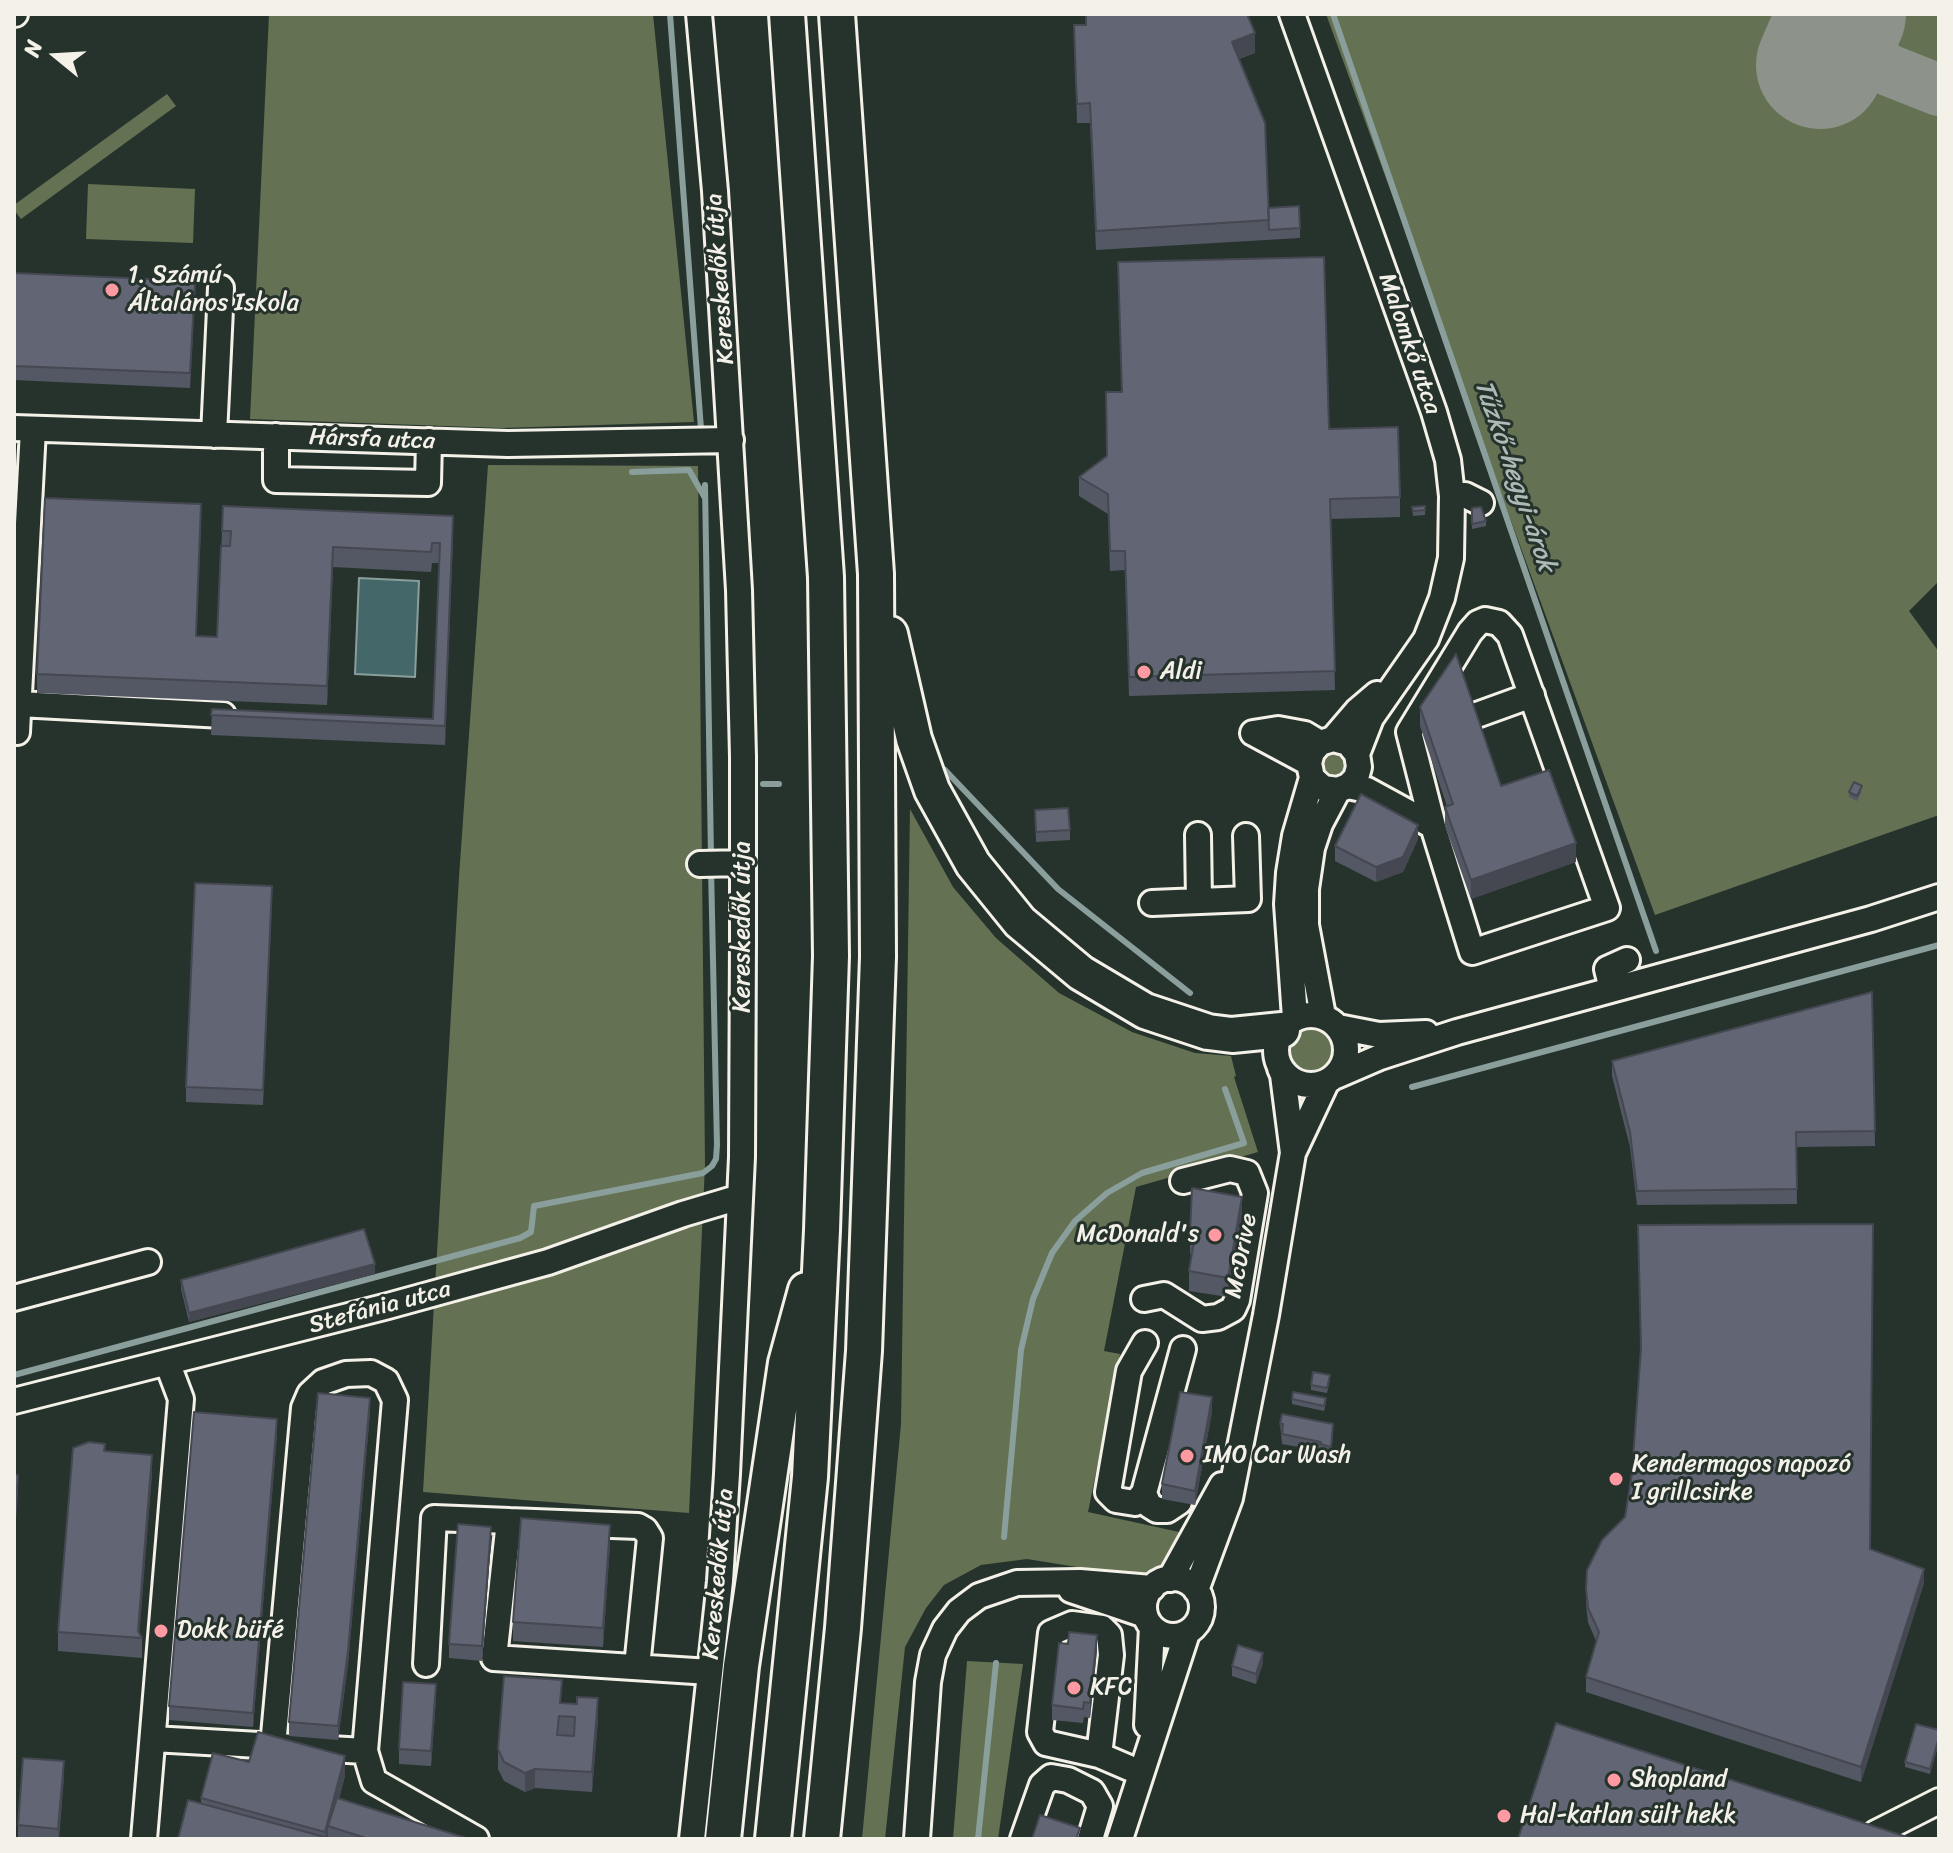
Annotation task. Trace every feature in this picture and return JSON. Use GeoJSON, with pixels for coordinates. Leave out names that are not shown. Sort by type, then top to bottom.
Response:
{"type":"FeatureCollection","features":[{"type":"Feature","properties":{"kind":"highway"},"geometry":{"type":"LineString","coordinates":[[773,1839],[810,1477],[831,956],[826,577],[787,14]]}},
{"type":"Feature","properties":{"kind":"highway"},"geometry":{"type":"LineString","coordinates":[[822,1839],[843,1628],[864,1351],[878,957],[876,574],[837,14]]}},
{"type":"Feature","properties":{"kind":"highway"},"geometry":{"type":"LineString","coordinates":[[876,574],[914,739],[932,790],[973,864],[1013,913],[1081,973],[1145,1011],[1197,1029],[1232,1035],[1288,1024]]}},
{"type":"Feature","properties":{"kind":"highway"},"geometry":{"type":"LineString","coordinates":[[723,1839],[726,1669],[786,1363],[822,1230]]}},
{"type":"Feature","properties":{"kind":"street","name":"Kereskedők útja"},"geometry":{"type":"LineString","coordinates":[[692,1839],[726,1669],[727,1474],[740,1197],[722,864],[739,590],[715,191],[699,14]]}},
{"type":"Feature","properties":{"kind":"street","name":"Malomkő utca"},"geometry":{"type":"LineString","coordinates":[[1292,14],[1434,412],[1448,460],[1452,496],[1451,558],[1442,598],[1426,639],[1371,718],[1353,780],[1320,824],[1312,848],[1306,889],[1306,925],[1331,1022]]}},
{"type":"Feature","properties":{"kind":"street"},"geometry":{"type":"LineString","coordinates":[[214,435],[221,288]]}},
{"type":"Feature","properties":{"kind":"street","name":"Hársfa utca"},"geometry":{"type":"LineString","coordinates":[[24,428],[508,444],[731,440]]}},
{"type":"Feature","properties":{"kind":"street"},"geometry":{"type":"LineString","coordinates":[[14,732],[17,732],[19,704],[24,428]]}},
{"type":"Feature","properties":{"kind":"street"},"geometry":{"type":"LineString","coordinates":[[276,436],[276,480],[428,483],[429,441]]}},
{"type":"Feature","properties":{"kind":"street"},"geometry":{"type":"LineString","coordinates":[[1452,496],[1465,495],[1481,503]]}},
{"type":"Feature","properties":{"kind":"street"},"geometry":{"type":"LineString","coordinates":[[1493,621],[1505,627],[1607,908],[1472,952],[1433,826],[1409,732],[1470,632],[1478,623],[1493,621]]}},
{"type":"Feature","properties":{"kind":"street","name":"Malomkő utca"},"geometry":{"type":"LineString","coordinates":[[1288,1024],[1289,873],[1295,836],[1318,756],[1357,711],[1400,675]]}},
{"type":"Feature","properties":{"kind":"street"},"geometry":{"type":"LineString","coordinates":[[1474,716],[1532,695]]}},
{"type":"Feature","properties":{"kind":"street"},"geometry":{"type":"LineString","coordinates":[[19,704],[223,715]]}},
{"type":"Feature","properties":{"kind":"street"},"geometry":{"type":"LineString","coordinates":[[1353,780],[1348,743],[1318,756],[1323,788],[1353,780],[1433,826]]}},
{"type":"Feature","properties":{"kind":"street"},"geometry":{"type":"LineString","coordinates":[[1198,835],[1199,901]]}},
{"type":"Feature","properties":{"kind":"street"},"geometry":{"type":"LineString","coordinates":[[1152,903],[1248,899],[1246,836]]}},
{"type":"Feature","properties":{"kind":"street"},"geometry":{"type":"LineString","coordinates":[[1280,1068],[1289,1078],[1313,1086],[1380,1057],[1457,1032],[1937,900]]}},
{"type":"Feature","properties":{"kind":"street"},"geometry":{"type":"LineString","coordinates":[[1612,989],[1607,969],[1627,960]]}},
{"type":"Feature","properties":{"kind":"street"},"geometry":{"type":"LineString","coordinates":[[1293,1153],[1283,1075],[1275,1049],[1288,1024],[1309,1014],[1379,1035],[1457,1032]]}},
{"type":"Feature","properties":{"kind":"street"},"geometry":{"type":"LineString","coordinates":[[1196,1590],[1230,1498],[1293,1153],[1331,1079],[1343,1065],[1345,1039],[1331,1022]]}},
{"type":"Feature","properties":{"kind":"street","name":"McDrive"},"geometry":{"type":"LineString","coordinates":[[1144,1299],[1164,1295],[1202,1319],[1218,1317],[1233,1309],[1237,1300],[1255,1193],[1247,1173],[1230,1169],[1183,1181]]}},
{"type":"Feature","properties":{"kind":"street","name":"Stefánia utca"},"geometry":{"type":"LineString","coordinates":[[14,1401],[548,1262],[740,1197]]}},
{"type":"Feature","properties":{"kind":"street"},"geometry":{"type":"LineString","coordinates":[[14,1298],[148,1262]]}},
{"type":"Feature","properties":{"kind":"street"},"geometry":{"type":"LineString","coordinates":[[1145,1343],[1129,1371],[1108,1492],[1116,1500],[1135,1503],[1144,1493],[1183,1349]]}},
{"type":"Feature","properties":{"kind":"street"},"geometry":{"type":"LineString","coordinates":[[144,1839],[181,1399],[167,1362]]}},
{"type":"Feature","properties":{"kind":"street"},"geometry":{"type":"LineString","coordinates":[[273,1746],[304,1408],[310,1394],[323,1382],[346,1374],[371,1373],[386,1381],[395,1400],[365,1751],[374,1781],[476,1839]]}},
{"type":"Feature","properties":{"kind":"street"},"geometry":{"type":"LineString","coordinates":[[1173,1385],[1185,1387],[1196,1394]]}},
{"type":"Feature","properties":{"kind":"street"},"geometry":{"type":"LineString","coordinates":[[1142,1767],[1147,1596],[1161,1583],[1239,1454]]}},
{"type":"Feature","properties":{"kind":"street"},"geometry":{"type":"LineString","coordinates":[[1144,1493],[1149,1505],[1157,1510],[1167,1510],[1179,1502]]}},
{"type":"Feature","properties":{"kind":"street"},"geometry":{"type":"LineString","coordinates":[[426,1664],[434,1518],[638,1526],[645,1530],[650,1538],[637,1667]]}},
{"type":"Feature","properties":{"kind":"street"},"geometry":{"type":"LineString","coordinates":[[509,1521],[494,1658],[726,1669]]}},
{"type":"Feature","properties":{"kind":"street"},"geometry":{"type":"LineString","coordinates":[[917,1839],[928,1682],[933,1655],[952,1620],[979,1596],[1017,1583],[1036,1581],[1161,1583],[1183,1580],[1196,1590],[1202,1612],[1195,1627],[1187,1633],[1169,1636],[1148,1621],[1036,1581]]}},
{"type":"Feature","properties":{"kind":"street"},"geometry":{"type":"LineString","coordinates":[[1099,1755],[1111,1655],[1109,1635],[1102,1628],[1072,1624],[1051,1633],[1040,1732],[1046,1743],[1142,1767]]}},
{"type":"Feature","properties":{"kind":"street"},"geometry":{"type":"LineString","coordinates":[[1120,1839],[1187,1633]]}},
{"type":"Feature","properties":{"kind":"street"},"geometry":{"type":"LineString","coordinates":[[153,1739],[365,1751]]}},
{"type":"Feature","properties":{"kind":"street"},"geometry":{"type":"LineString","coordinates":[[1023,1839],[1042,1785],[1051,1777],[1068,1780],[1092,1792],[1100,1806],[1090,1839]]}},
{"type":"Feature","properties":{"kind":"street"},"geometry":{"type":"LineString","coordinates":[[1876,1833],[1939,1801]]}},
{"type":"Feature","properties":{"kind":"green space"},"geometry":{"type":"Polygon","coordinates":[[[269,14],[653,14],[694,422],[502,428],[250,419],[269,14]]]}},
{"type":"Feature","properties":{"kind":"green space"},"geometry":{"type":"Polygon","coordinates":[[[1326,14],[1939,14],[1939,581],[1909,611],[1939,652],[1939,815],[1655,915],[1326,14]]]}},
{"type":"Feature","properties":{"kind":"green space"},"geometry":{"type":"Polygon","coordinates":[[[167,94],[176,106],[21,219],[14,205],[167,94]]]}},
{"type":"Feature","properties":{"kind":"green space"},"geometry":{"type":"Polygon","coordinates":[[[88,184],[195,189],[193,243],[86,239],[88,184]]]}},
{"type":"Feature","properties":{"kind":"green space"},"geometry":{"type":"Polygon","coordinates":[[[488,465],[698,466],[705,1165],[689,1513],[423,1492],[459,877],[488,465]]]}},
{"type":"Feature","properties":{"kind":"green space"},"geometry":{"type":"Polygon","coordinates":[[[1334,751],[1343,755],[1347,764],[1343,773],[1334,777],[1325,773],[1321,764],[1325,755],[1334,751]]]}},
{"type":"Feature","properties":{"kind":"green space"},"geometry":{"type":"Polygon","coordinates":[[[910,809],[953,887],[996,938],[1059,993],[1132,1032],[1195,1053],[1231,1056],[1234,1077],[1258,1152],[1136,1187],[1104,1351],[1120,1354],[1088,1512],[1179,1532],[1162,1567],[1139,1577],[1027,1559],[981,1565],[944,1585],[926,1608],[905,1647],[885,1839],[862,1839],[901,1424],[910,809]]]}},
{"type":"Feature","properties":{"kind":"green space"},"geometry":{"type":"Polygon","coordinates":[[[1311,1029],[1327,1036],[1334,1052],[1327,1068],[1311,1075],[1295,1068],[1288,1052],[1295,1036],[1311,1029]]]}},
{"type":"Feature","properties":{"kind":"green space"},"geometry":{"type":"Polygon","coordinates":[[[967,1661],[1023,1664],[998,1839],[953,1839],[967,1661]]]}},
{"type":"Feature","properties":{"kind":"water"},"geometry":{"type":"Polygon","coordinates":[[[359,578],[419,581],[415,677],[355,674],[359,578]]]}},
{"type":"Feature","properties":{"kind":"building"},"geometry":{"type":"Polygon","coordinates":[[[1086,14],[1247,14],[1255,33],[1232,42],[1265,123],[1269,220],[1096,231],[1090,103],[1077,104],[1076,84],[1074,25],[1086,25],[1086,14]]]}},
{"type":"Feature","properties":{"kind":"building"},"geometry":{"type":"Polygon","coordinates":[[[1299,206],[1300,228],[1269,230],[1268,208],[1299,206]]]}},
{"type":"Feature","properties":{"kind":"building"},"geometry":{"type":"Polygon","coordinates":[[[1324,257],[1329,429],[1398,427],[1400,497],[1330,499],[1335,671],[1129,677],[1125,551],[1110,551],[1108,494],[1079,477],[1107,456],[1106,392],[1122,392],[1118,262],[1324,257]]]}},
{"type":"Feature","properties":{"kind":"building"},"geometry":{"type":"Polygon","coordinates":[[[14,273],[195,281],[190,373],[14,366],[14,273]]]}},
{"type":"Feature","properties":{"kind":"building"},"geometry":{"type":"Polygon","coordinates":[[[45,498],[201,504],[196,636],[217,637],[221,546],[230,546],[231,531],[222,531],[223,506],[453,516],[445,726],[211,715],[212,709],[433,719],[440,543],[432,543],[431,552],[333,547],[327,686],[37,674],[45,498]]]}},
{"type":"Feature","properties":{"kind":"building"},"geometry":{"type":"Polygon","coordinates":[[[1425,506],[1425,510],[1413,511],[1412,507],[1425,506]]]}},
{"type":"Feature","properties":{"kind":"building"},"geometry":{"type":"Polygon","coordinates":[[[1481,507],[1486,521],[1472,524],[1472,508],[1481,507]]]}},
{"type":"Feature","properties":{"kind":"building"},"geometry":{"type":"Polygon","coordinates":[[[1456,654],[1501,786],[1549,770],[1576,843],[1471,880],[1445,807],[1453,804],[1420,707],[1456,654]]]}},
{"type":"Feature","properties":{"kind":"building"},"geometry":{"type":"Polygon","coordinates":[[[1854,782],[1862,786],[1857,796],[1849,792],[1854,782]]]}},
{"type":"Feature","properties":{"kind":"building"},"geometry":{"type":"Polygon","coordinates":[[[1361,794],[1418,825],[1403,857],[1376,867],[1335,846],[1361,794]]]}},
{"type":"Feature","properties":{"kind":"building"},"geometry":{"type":"Polygon","coordinates":[[[1068,808],[1070,830],[1036,832],[1035,810],[1068,808]]]}},
{"type":"Feature","properties":{"kind":"building"},"geometry":{"type":"Polygon","coordinates":[[[195,883],[272,886],[263,1090],[186,1087],[195,883]]]}},
{"type":"Feature","properties":{"kind":"building"},"geometry":{"type":"Polygon","coordinates":[[[1872,992],[1875,1131],[1796,1132],[1797,1189],[1637,1191],[1630,1132],[1612,1061],[1872,992]]]}},
{"type":"Feature","properties":{"kind":"building","name":"McDonald's"},"geometry":{"type":"Polygon","coordinates":[[[1192,1188],[1242,1197],[1228,1278],[1189,1271],[1195,1235],[1190,1235],[1192,1188]]]}},
{"type":"Feature","properties":{"kind":"building"},"geometry":{"type":"Polygon","coordinates":[[[1873,1224],[1870,1549],[1924,1569],[1861,1767],[1586,1677],[1599,1632],[1588,1608],[1586,1589],[1587,1570],[1602,1540],[1625,1517],[1632,1473],[1641,1348],[1638,1225],[1873,1224]]]}},
{"type":"Feature","properties":{"kind":"building"},"geometry":{"type":"Polygon","coordinates":[[[364,1229],[375,1264],[189,1313],[181,1280],[364,1229]]]}},
{"type":"Feature","properties":{"kind":"building"},"geometry":{"type":"Polygon","coordinates":[[[1313,1372],[1330,1375],[1327,1388],[1311,1385],[1313,1372]]]}},
{"type":"Feature","properties":{"kind":"building","name":"IMO Car Wash"},"geometry":{"type":"Polygon","coordinates":[[[1180,1392],[1212,1397],[1195,1491],[1162,1484],[1180,1392]]]}},
{"type":"Feature","properties":{"kind":"building"},"geometry":{"type":"Polygon","coordinates":[[[1293,1392],[1326,1398],[1324,1406],[1292,1399],[1293,1392]]]}},
{"type":"Feature","properties":{"kind":"building"},"geometry":{"type":"Polygon","coordinates":[[[318,1393],[370,1398],[348,1651],[338,1726],[289,1722],[318,1393]]]}},
{"type":"Feature","properties":{"kind":"building"},"geometry":{"type":"Polygon","coordinates":[[[194,1412],[277,1419],[253,1713],[169,1706],[194,1412]]]}},
{"type":"Feature","properties":{"kind":"building"},"geometry":{"type":"Polygon","coordinates":[[[1282,1414],[1333,1424],[1331,1447],[1282,1434],[1282,1414]]]}},
{"type":"Feature","properties":{"kind":"building"},"geometry":{"type":"Polygon","coordinates":[[[89,1442],[105,1444],[104,1451],[152,1455],[138,1631],[142,1638],[58,1632],[73,1448],[89,1442]]]}},
{"type":"Feature","properties":{"kind":"building"},"geometry":{"type":"Polygon","coordinates":[[[14,1475],[18,1475],[14,1528],[14,1475]]]}},
{"type":"Feature","properties":{"kind":"building"},"geometry":{"type":"Polygon","coordinates":[[[521,1518],[610,1525],[603,1628],[513,1622],[521,1518]]]}},
{"type":"Feature","properties":{"kind":"building"},"geometry":{"type":"Polygon","coordinates":[[[458,1524],[491,1527],[482,1646],[449,1644],[458,1524]]]}},
{"type":"Feature","properties":{"kind":"building","name":"KFC"},"geometry":{"type":"Polygon","coordinates":[[[1069,1632],[1097,1635],[1090,1703],[1084,1702],[1083,1709],[1052,1705],[1059,1643],[1068,1644],[1069,1632]]]}},
{"type":"Feature","properties":{"kind":"building"},"geometry":{"type":"Polygon","coordinates":[[[1238,1645],[1263,1653],[1256,1674],[1232,1666],[1238,1645]]]}},
{"type":"Feature","properties":{"kind":"building"},"geometry":{"type":"Polygon","coordinates":[[[504,1676],[562,1680],[560,1703],[577,1704],[577,1697],[598,1698],[592,1772],[535,1769],[525,1773],[504,1762],[498,1749],[504,1676]],[[559,1716],[557,1735],[574,1736],[575,1717],[559,1716]]]}},
{"type":"Feature","properties":{"kind":"building"},"geometry":{"type":"Polygon","coordinates":[[[403,1682],[436,1684],[431,1751],[399,1749],[403,1682]]]}},
{"type":"Feature","properties":{"kind":"building","name":"Shopland"},"geometry":{"type":"Polygon","coordinates":[[[1556,1723],[1913,1839],[1518,1839],[1556,1723]]]}},
{"type":"Feature","properties":{"kind":"building"},"geometry":{"type":"Polygon","coordinates":[[[1916,1724],[1939,1730],[1930,1769],[1905,1762],[1916,1724]]]}},
{"type":"Feature","properties":{"kind":"building"},"geometry":{"type":"Polygon","coordinates":[[[258,1732],[345,1756],[325,1832],[201,1798],[213,1753],[249,1762],[258,1732]]]}},
{"type":"Feature","properties":{"kind":"building"},"geometry":{"type":"Polygon","coordinates":[[[23,1758],[64,1761],[58,1829],[18,1825],[23,1758]]]}},
{"type":"Feature","properties":{"kind":"building"},"geometry":{"type":"Polygon","coordinates":[[[337,1798],[466,1839],[369,1839],[328,1826],[337,1798]]]}},
{"type":"Feature","properties":{"kind":"building"},"geometry":{"type":"Polygon","coordinates":[[[188,1800],[332,1839],[178,1839],[188,1800]]]}},
{"type":"Feature","properties":{"kind":"building"},"geometry":{"type":"Polygon","coordinates":[[[1040,1815],[1080,1828],[1076,1839],[1032,1839],[1040,1815]]]}},
{"type":"Feature","properties":{"kind":"waterway"},"geometry":{"type":"LineString","coordinates":[[670,14],[701,429]]}},
{"type":"Feature","properties":{"kind":"waterway","name":"Tűzkő-hegyi-árok"},"geometry":{"type":"LineString","coordinates":[[1333,14],[1656,951]]}},
{"type":"Feature","properties":{"kind":"waterway"},"geometry":{"type":"LineString","coordinates":[[632,472],[689,470],[705,498]]}},
{"type":"Feature","properties":{"kind":"waterway"},"geometry":{"type":"LineString","coordinates":[[705,485],[711,857]]}},
{"type":"Feature","properties":{"kind":"waterway"},"geometry":{"type":"LineString","coordinates":[[945,770],[1058,889],[1190,993]]}},
{"type":"Feature","properties":{"kind":"waterway"},"geometry":{"type":"LineString","coordinates":[[763,784],[779,784]]}},
{"type":"Feature","properties":{"kind":"waterway"},"geometry":{"type":"LineString","coordinates":[[14,1375],[520,1238],[531,1232],[534,1206],[703,1173],[716,1159],[717,1145],[711,868]]}},
{"type":"Feature","properties":{"kind":"waterway","name":"Tűzkő-hegyi-árok"},"geometry":{"type":"LineString","coordinates":[[1412,1087],[1939,945]]}},
{"type":"Feature","properties":{"kind":"waterway"},"geometry":{"type":"LineString","coordinates":[[1004,1537],[1021,1350],[1033,1299],[1052,1253],[1075,1221],[1107,1193],[1142,1173],[1244,1143],[1225,1089]]}},
{"type":"Feature","properties":{"kind":"waterway"},"geometry":{"type":"LineString","coordinates":[[978,1839],[996,1663]]}},
{"type":"Feature","properties":{"kind":"taxiway"},"geometry":{"type":"LineString","coordinates":[[1837,25],[1886,69],[1939,90]]}},
{"type":"Feature","properties":{"kind":"runway"},"geometry":{"type":"LineString","coordinates":[[1820,65],[1842,14]]}},
{"type":"Feature","properties":{"kind":"place","name":"1. Számú Általános Iskola"},"geometry":{"type":"Point","coordinates":[112,290]}},
{"type":"Feature","properties":{"kind":"place","name":"Aldi"},"geometry":{"type":"Point","coordinates":[1144,672]}},
{"type":"Feature","properties":{"kind":"place","name":"McDonald's"},"geometry":{"type":"Point","coordinates":[1215,1235]}},
{"type":"Feature","properties":{"kind":"place","name":"IMO Car Wash"},"geometry":{"type":"Point","coordinates":[1187,1456]}},
{"type":"Feature","properties":{"kind":"place","name":"Kendermagos napozó I grillcsirke"},"geometry":{"type":"Point","coordinates":[1616,1479]}},
{"type":"Feature","properties":{"kind":"place","name":"Dokk büfé"},"geometry":{"type":"Point","coordinates":[161,1631]}},
{"type":"Feature","properties":{"kind":"place","name":"KFC"},"geometry":{"type":"Point","coordinates":[1074,1688]}},
{"type":"Feature","properties":{"kind":"place","name":"Shopland"},"geometry":{"type":"Point","coordinates":[1614,1780]}},
{"type":"Feature","properties":{"kind":"place","name":"Hal-katlan sült hekk"},"geometry":{"type":"Point","coordinates":[1504,1816]}}]}
